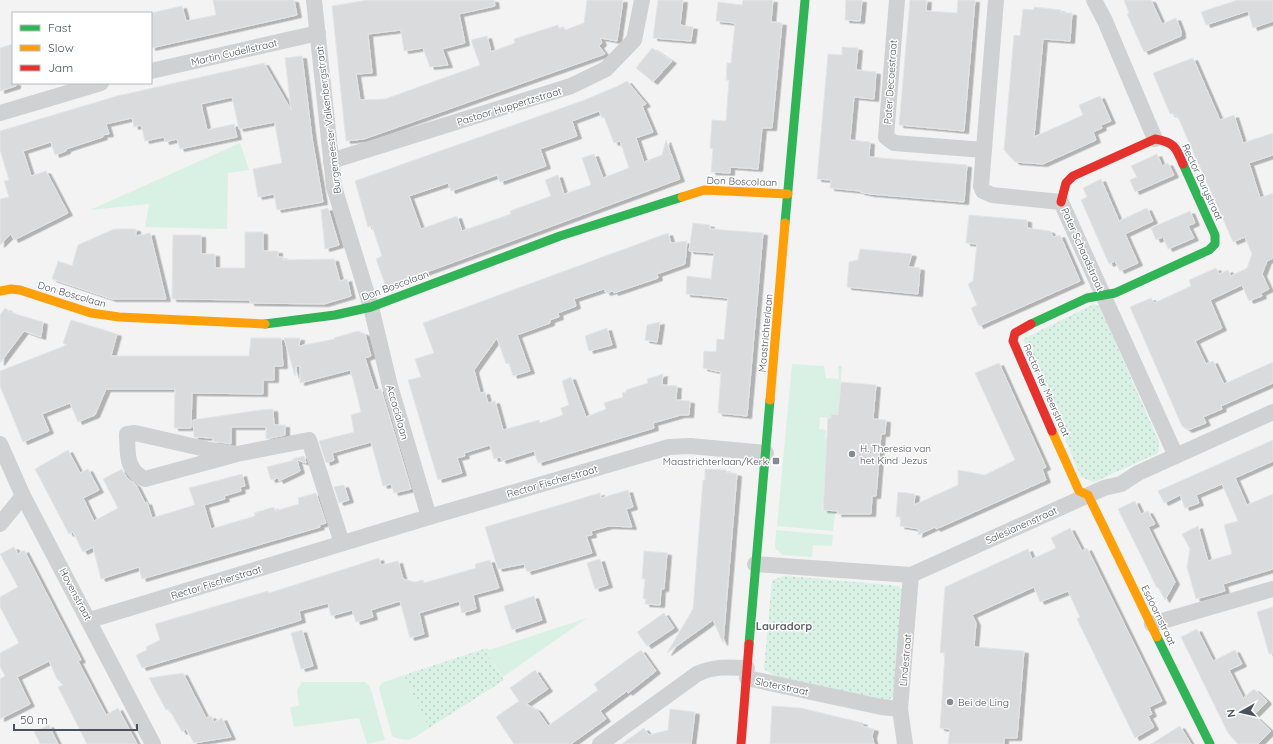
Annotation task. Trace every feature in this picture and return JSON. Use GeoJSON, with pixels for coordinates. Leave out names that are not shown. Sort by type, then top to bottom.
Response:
{"type":"FeatureCollection","features":[{"type":"Feature","properties":{"kind":"street","name":"Burgemeester Valkenbergstraat"},"geometry":{"type":"LineString","coordinates":[[314,0],[334,187],[371,306]]}},
{"type":"Feature","properties":{"kind":"street","name":"Pastoor Huppertzstraat"},"geometry":{"type":"LineString","coordinates":[[331,161],[571,86],[606,69],[634,40],[642,0]]}},
{"type":"Feature","properties":{"kind":"street","name":"Maastrichterlaan"},"geometry":{"type":"LineString","coordinates":[[741,744],[755,564],[805,0]]}},
{"type":"Feature","properties":{"kind":"street","name":"Pater Decaestraat"},"geometry":{"type":"LineString","coordinates":[[897,0],[886,136],[894,142],[984,150]]}},
{"type":"Feature","properties":{"kind":"street","name":"Pater Schaadstraat"},"geometry":{"type":"LineString","coordinates":[[996,0],[981,181],[983,191],[987,194],[1061,202],[1176,456]]}},
{"type":"Feature","properties":{"kind":"street"},"geometry":{"type":"LineString","coordinates":[[1061,202],[1064,188],[1073,176],[1155,139],[1094,0]]}},
{"type":"Feature","properties":{"kind":"street","name":"Martin Cudellstraat"},"geometry":{"type":"LineString","coordinates":[[152,71],[318,33]]}},
{"type":"Feature","properties":{"kind":"street"},"geometry":{"type":"LineString","coordinates":[[0,113],[98,84]]}},
{"type":"Feature","properties":{"kind":"street","name":"Rector Durystraat"},"geometry":{"type":"LineString","coordinates":[[1103,295],[1115,293],[1173,267],[1209,250],[1215,244],[1215,235],[1175,146],[1168,141],[1155,139]]}},
{"type":"Feature","properties":{"kind":"street","name":"Don Boscolaan"},"geometry":{"type":"LineString","coordinates":[[0,291],[11,289],[20,290],[91,312],[134,318],[273,324],[335,315],[371,306],[560,236],[704,190],[788,194]]}},
{"type":"Feature","properties":{"kind":"street","name":"Rector ter Meerstraat"},"geometry":{"type":"LineString","coordinates":[[1088,495],[1079,491],[1015,346],[1014,338],[1016,331],[1021,328],[1087,298],[1103,295]]}},
{"type":"Feature","properties":{"kind":"street","name":"Accacialaan"},"geometry":{"type":"LineString","coordinates":[[371,306],[390,386],[429,517]]}},
{"type":"Feature","properties":{"kind":"street","name":"Salesianenstraat"},"geometry":{"type":"LineString","coordinates":[[755,564],[911,575],[1104,488],[1121,484],[1138,473],[1273,412]]}},
{"type":"Feature","properties":{"kind":"street"},"geometry":{"type":"LineString","coordinates":[[237,454],[210,450],[135,432],[127,434],[128,462],[136,475],[144,479],[237,454],[309,440],[342,543]]}},
{"type":"Feature","properties":{"kind":"street","name":"Hovenstraat"},"geometry":{"type":"LineString","coordinates":[[0,444],[23,496],[90,620],[153,744]]}},
{"type":"Feature","properties":{"kind":"street","name":"Rector Fischerstraat"},"geometry":{"type":"LineString","coordinates":[[90,620],[429,517],[669,447],[690,446],[766,453]]}},
{"type":"Feature","properties":{"kind":"street","name":"Esdoornstraat"},"geometry":{"type":"LineString","coordinates":[[1088,495],[1210,744]]}},
{"type":"Feature","properties":{"kind":"street"},"geometry":{"type":"LineString","coordinates":[[0,524],[23,496]]}},
{"type":"Feature","properties":{"kind":"street","name":"Lindestraat"},"geometry":{"type":"LineString","coordinates":[[905,744],[900,709],[911,575]]}},
{"type":"Feature","properties":{"kind":"street"},"geometry":{"type":"LineString","coordinates":[[1152,624],[1273,589]]}},
{"type":"Feature","properties":{"kind":"street","name":"Sloterstraat"},"geometry":{"type":"LineString","coordinates":[[600,744],[697,674],[717,668],[747,673],[881,707],[900,709]]}},
{"type":"Feature","properties":{"kind":"green space"},"geometry":{"type":"Polygon","coordinates":[[[240,143],[249,170],[228,173],[227,229],[145,227],[149,204],[90,210],[240,143]]]}},
{"type":"Feature","properties":{"kind":"green space"},"geometry":{"type":"Polygon","coordinates":[[[1094,304],[1100,307],[1159,442],[1158,453],[1094,482],[1081,477],[1023,339],[1094,304]]]}},
{"type":"Feature","properties":{"kind":"green space"},"geometry":{"type":"Polygon","coordinates":[[[792,364],[824,366],[826,378],[839,379],[838,366],[842,366],[838,415],[831,414],[830,418],[820,417],[819,429],[826,430],[825,439],[828,440],[822,510],[837,511],[835,513],[833,531],[777,526],[792,364]]]}},
{"type":"Feature","properties":{"kind":"green space"},"geometry":{"type":"Polygon","coordinates":[[[776,530],[833,535],[832,546],[813,545],[812,557],[783,555],[775,548],[776,530]]]}},
{"type":"Feature","properties":{"kind":"green space"},"geometry":{"type":"Polygon","coordinates":[[[785,576],[891,585],[898,586],[902,589],[895,694],[888,701],[777,677],[764,669],[772,580],[785,576]]]}},
{"type":"Feature","properties":{"kind":"green space"},"geometry":{"type":"Polygon","coordinates":[[[587,618],[503,677],[484,649],[487,648],[489,650],[587,618]]]}},
{"type":"Feature","properties":{"kind":"green space"},"geometry":{"type":"Polygon","coordinates":[[[484,649],[504,680],[429,728],[404,675],[484,649]]]}},
{"type":"Feature","properties":{"kind":"green space"},"geometry":{"type":"Polygon","coordinates":[[[404,675],[429,728],[407,740],[392,736],[379,688],[382,683],[404,675]]]}},
{"type":"Feature","properties":{"kind":"green space"},"geometry":{"type":"Polygon","coordinates":[[[302,682],[365,682],[370,687],[385,740],[367,744],[359,718],[294,727],[290,707],[299,706],[297,690],[302,682]]]}},
{"type":"Feature","properties":{"kind":"building"},"geometry":{"type":"Polygon","coordinates":[[[213,0],[294,0],[297,15],[152,48],[152,13],[182,6],[186,21],[216,15],[213,0]]]}},
{"type":"Feature","properties":{"kind":"building"},"geometry":{"type":"Polygon","coordinates":[[[368,0],[494,0],[495,6],[459,14],[465,43],[442,49],[448,65],[430,67],[423,48],[404,51],[401,30],[368,34],[372,73],[356,74],[360,100],[385,99],[480,65],[471,40],[487,36],[491,52],[515,43],[514,39],[558,25],[559,29],[564,27],[565,30],[584,23],[587,0],[623,0],[617,41],[600,38],[602,43],[599,46],[605,54],[364,139],[346,141],[332,6],[368,0]]]}},
{"type":"Feature","properties":{"kind":"building"},"geometry":{"type":"Polygon","coordinates":[[[658,0],[683,0],[680,25],[693,27],[691,41],[653,38],[658,0]]]}},
{"type":"Feature","properties":{"kind":"building"},"geometry":{"type":"Polygon","coordinates":[[[743,0],[773,0],[771,22],[782,23],[772,128],[762,128],[758,169],[730,167],[730,173],[711,172],[713,149],[710,148],[712,120],[726,121],[729,80],[726,80],[727,63],[731,63],[735,23],[716,21],[718,2],[742,5],[743,0]]]}},
{"type":"Feature","properties":{"kind":"building"},"geometry":{"type":"Polygon","coordinates":[[[846,0],[862,0],[860,21],[845,20],[846,0]]]}},
{"type":"Feature","properties":{"kind":"building"},"geometry":{"type":"Polygon","coordinates":[[[910,0],[927,0],[926,11],[957,13],[958,0],[975,0],[964,131],[899,125],[910,0]]]}},
{"type":"Feature","properties":{"kind":"building"},"geometry":{"type":"Polygon","coordinates":[[[1124,0],[1151,0],[1162,24],[1176,18],[1181,31],[1181,36],[1144,52],[1127,14],[1129,13],[1124,0]]]}},
{"type":"Feature","properties":{"kind":"building"},"geometry":{"type":"Polygon","coordinates":[[[1238,0],[1273,0],[1273,21],[1253,28],[1248,11],[1206,25],[1201,12],[1238,0]]]}},
{"type":"Feature","properties":{"kind":"building"},"geometry":{"type":"Polygon","coordinates":[[[1034,7],[1061,10],[1061,13],[1072,13],[1070,41],[1043,39],[1034,137],[1083,115],[1079,105],[1100,96],[1111,121],[1101,125],[1102,128],[1093,132],[1096,140],[1043,164],[1015,162],[1004,150],[1014,35],[1020,36],[1023,9],[1034,10],[1034,7]]]}},
{"type":"Feature","properties":{"kind":"building"},"geometry":{"type":"Polygon","coordinates":[[[12,44],[12,84],[16,84],[16,86],[0,91],[0,48],[12,44]]]}},
{"type":"Feature","properties":{"kind":"building"},"geometry":{"type":"Polygon","coordinates":[[[842,47],[858,48],[856,70],[876,72],[874,99],[854,97],[850,140],[870,142],[869,157],[967,165],[964,202],[870,194],[860,191],[830,188],[831,180],[817,179],[828,54],[842,55],[842,47]]]}},
{"type":"Feature","properties":{"kind":"building"},"geometry":{"type":"Polygon","coordinates":[[[652,48],[672,61],[653,82],[636,68],[652,48]]]}},
{"type":"Feature","properties":{"kind":"building"},"geometry":{"type":"Polygon","coordinates":[[[302,56],[312,138],[323,202],[277,210],[274,194],[258,197],[253,169],[282,163],[275,122],[239,129],[232,97],[201,104],[207,130],[234,124],[237,137],[180,149],[177,139],[165,142],[164,137],[145,141],[141,125],[134,127],[132,118],[106,124],[109,134],[102,135],[103,137],[66,149],[66,151],[55,155],[51,142],[23,151],[31,176],[46,171],[68,213],[14,240],[11,234],[0,245],[0,199],[9,197],[4,181],[9,180],[0,150],[0,131],[117,96],[264,63],[291,110],[285,58],[302,56]]]}},
{"type":"Feature","properties":{"kind":"building"},"geometry":{"type":"Polygon","coordinates":[[[1193,58],[1220,120],[1234,115],[1243,143],[1273,133],[1273,155],[1249,163],[1260,198],[1273,193],[1273,258],[1267,261],[1262,274],[1269,289],[1261,293],[1262,296],[1249,301],[1242,285],[1210,300],[1222,328],[1195,341],[1206,364],[1213,361],[1224,384],[1273,362],[1273,383],[1221,406],[1222,409],[1203,417],[1206,423],[1188,430],[1182,426],[1130,307],[1151,298],[1154,303],[1191,286],[1189,280],[1216,268],[1219,274],[1228,270],[1231,276],[1247,268],[1252,254],[1245,237],[1233,242],[1177,115],[1174,116],[1173,113],[1170,114],[1153,73],[1193,58]]]}},
{"type":"Feature","properties":{"kind":"building"},"geometry":{"type":"Polygon","coordinates":[[[627,81],[646,104],[642,106],[653,132],[636,138],[644,162],[662,155],[666,140],[680,179],[386,287],[376,259],[382,256],[372,226],[368,227],[355,181],[582,101],[627,81]],[[599,111],[572,121],[577,136],[540,149],[546,166],[500,182],[497,175],[451,191],[448,183],[409,196],[421,229],[457,216],[462,231],[511,214],[510,211],[551,196],[545,180],[558,175],[564,194],[591,185],[582,158],[594,154],[603,178],[629,168],[620,141],[614,143],[604,117],[602,118],[599,111]]]}},
{"type":"Feature","properties":{"kind":"building"},"geometry":{"type":"Polygon","coordinates":[[[1157,154],[1162,166],[1168,163],[1174,175],[1135,192],[1130,180],[1137,177],[1131,166],[1157,154]]]}},
{"type":"Feature","properties":{"kind":"building"},"geometry":{"type":"Polygon","coordinates":[[[1101,179],[1119,221],[1147,208],[1153,221],[1125,234],[1138,263],[1120,271],[1115,261],[1109,264],[1081,200],[1087,197],[1083,188],[1101,179]]]}},
{"type":"Feature","properties":{"kind":"building"},"geometry":{"type":"Polygon","coordinates":[[[328,208],[339,245],[325,249],[321,210],[328,208]]]}},
{"type":"Feature","properties":{"kind":"building"},"geometry":{"type":"Polygon","coordinates":[[[1190,211],[1195,223],[1188,226],[1194,238],[1168,249],[1163,237],[1156,240],[1151,228],[1190,211]]]}},
{"type":"Feature","properties":{"kind":"building"},"geometry":{"type":"Polygon","coordinates":[[[969,215],[1027,220],[1027,228],[1050,231],[1053,237],[1060,235],[1080,281],[979,326],[971,308],[977,305],[968,284],[973,281],[977,244],[966,243],[969,215]]]}},
{"type":"Feature","properties":{"kind":"building"},"geometry":{"type":"Polygon","coordinates":[[[693,223],[710,225],[710,229],[763,233],[747,416],[718,413],[721,372],[703,368],[704,351],[716,352],[717,339],[724,340],[728,298],[686,294],[687,276],[711,279],[714,253],[689,251],[693,223]]]}},
{"type":"Feature","properties":{"kind":"building"},"geometry":{"type":"Polygon","coordinates":[[[114,229],[136,229],[136,236],[150,233],[166,299],[112,299],[52,279],[58,261],[72,266],[78,245],[114,229]]]}},
{"type":"Feature","properties":{"kind":"building"},"geometry":{"type":"Polygon","coordinates":[[[245,232],[263,232],[263,251],[278,251],[278,257],[283,257],[283,260],[334,259],[340,281],[347,279],[351,296],[324,304],[250,303],[250,300],[172,299],[173,235],[201,235],[201,254],[215,254],[215,268],[245,268],[245,232]]]}},
{"type":"Feature","properties":{"kind":"building"},"geometry":{"type":"Polygon","coordinates":[[[668,233],[671,243],[687,241],[685,264],[657,274],[658,278],[614,293],[613,291],[606,293],[604,289],[574,299],[576,306],[558,313],[559,317],[550,320],[550,323],[517,335],[530,371],[513,376],[509,363],[506,364],[497,338],[474,370],[480,393],[485,392],[488,403],[495,401],[503,430],[539,420],[540,423],[563,415],[561,408],[569,405],[562,381],[571,377],[586,417],[606,409],[604,403],[623,397],[622,393],[626,392],[626,390],[648,383],[647,379],[663,374],[662,385],[677,386],[676,400],[690,401],[689,415],[681,415],[653,423],[654,428],[538,463],[534,451],[502,461],[500,457],[494,459],[490,445],[464,453],[465,456],[457,458],[462,473],[438,480],[408,380],[421,377],[415,359],[434,353],[423,323],[668,233]]]}},
{"type":"Feature","properties":{"kind":"building"},"geometry":{"type":"Polygon","coordinates":[[[860,249],[912,254],[908,267],[920,268],[918,294],[847,287],[849,262],[858,260],[860,249]]]}},
{"type":"Feature","properties":{"kind":"building"},"geometry":{"type":"Polygon","coordinates":[[[5,308],[12,313],[43,322],[41,337],[24,331],[0,363],[0,315],[5,308]]]}},
{"type":"Feature","properties":{"kind":"building"},"geometry":{"type":"Polygon","coordinates":[[[71,320],[117,334],[111,356],[249,356],[251,338],[281,338],[283,366],[274,366],[274,380],[263,380],[263,394],[192,393],[191,428],[174,428],[175,389],[106,389],[95,415],[78,422],[70,403],[42,414],[49,431],[23,442],[0,386],[0,371],[67,345],[63,343],[71,320]]]}},
{"type":"Feature","properties":{"kind":"building"},"geometry":{"type":"Polygon","coordinates":[[[660,322],[657,342],[645,340],[647,325],[660,322]]]}},
{"type":"Feature","properties":{"kind":"building"},"geometry":{"type":"Polygon","coordinates":[[[607,328],[612,345],[589,351],[585,336],[607,328]]]}},
{"type":"Feature","properties":{"kind":"building"},"geometry":{"type":"Polygon","coordinates":[[[358,331],[365,334],[371,356],[365,358],[375,390],[381,389],[411,489],[394,493],[391,484],[383,486],[371,442],[332,453],[334,460],[326,463],[319,441],[354,432],[351,415],[361,412],[350,370],[300,383],[300,366],[296,366],[295,376],[284,338],[300,338],[299,346],[335,339],[334,338],[358,331]]]}},
{"type":"Feature","properties":{"kind":"building"},"geometry":{"type":"Polygon","coordinates":[[[999,363],[1046,467],[1042,469],[1046,480],[943,526],[936,529],[935,527],[918,535],[919,529],[900,526],[901,517],[896,517],[898,492],[915,494],[914,505],[958,485],[958,470],[985,475],[1015,460],[975,373],[999,363]]]}},
{"type":"Feature","properties":{"kind":"building","name":"H. Theresia van het Kind Jezus"},"geometry":{"type":"Polygon","coordinates":[[[841,382],[876,385],[873,419],[886,420],[885,434],[881,434],[876,496],[872,496],[871,514],[837,514],[838,511],[823,510],[828,418],[831,418],[831,414],[838,415],[841,382]]]}},
{"type":"Feature","properties":{"kind":"building"},"geometry":{"type":"Polygon","coordinates":[[[273,409],[274,425],[285,425],[285,435],[266,439],[266,427],[231,427],[231,444],[213,441],[213,438],[194,437],[193,420],[273,409]]]}},
{"type":"Feature","properties":{"kind":"building"},"geometry":{"type":"Polygon","coordinates":[[[1273,440],[1273,461],[1235,478],[1247,505],[1273,494],[1273,569],[1223,584],[1225,591],[1196,599],[1187,567],[1190,549],[1182,534],[1198,526],[1208,561],[1232,554],[1224,525],[1238,521],[1222,484],[1196,495],[1199,503],[1185,508],[1180,495],[1164,503],[1158,491],[1273,440]]]}},
{"type":"Feature","properties":{"kind":"building"},"geometry":{"type":"Polygon","coordinates":[[[68,450],[80,473],[88,469],[99,490],[83,498],[94,521],[118,508],[103,479],[122,469],[127,478],[136,485],[145,503],[147,502],[152,518],[195,505],[189,488],[242,474],[245,486],[240,487],[241,491],[224,496],[225,499],[204,505],[211,529],[255,516],[254,513],[274,507],[275,511],[299,504],[298,498],[316,493],[326,523],[319,525],[320,527],[142,579],[139,567],[101,579],[93,547],[83,552],[73,532],[69,534],[35,469],[68,450]]]}},
{"type":"Feature","properties":{"kind":"building"},"geometry":{"type":"Polygon","coordinates":[[[304,456],[306,463],[297,460],[300,471],[279,481],[278,478],[271,480],[267,467],[295,460],[292,459],[304,456]]]}},
{"type":"Feature","properties":{"kind":"building"},"geometry":{"type":"Polygon","coordinates":[[[705,469],[726,470],[726,472],[737,474],[723,643],[713,620],[667,653],[693,609],[705,469]]]}},
{"type":"Feature","properties":{"kind":"building"},"geometry":{"type":"Polygon","coordinates":[[[344,485],[349,500],[339,503],[334,487],[344,485]]]}},
{"type":"Feature","properties":{"kind":"building"},"geometry":{"type":"Polygon","coordinates":[[[628,490],[633,507],[626,509],[632,527],[609,526],[591,531],[592,535],[586,536],[592,553],[527,572],[524,564],[498,569],[485,527],[600,493],[601,498],[628,490]]]}},
{"type":"Feature","properties":{"kind":"building"},"geometry":{"type":"Polygon","coordinates":[[[1135,501],[1141,514],[1148,511],[1155,524],[1148,527],[1175,582],[1165,600],[1158,587],[1157,588],[1118,509],[1135,501]]]}},
{"type":"Feature","properties":{"kind":"building"},"geometry":{"type":"Polygon","coordinates":[[[1070,528],[1082,551],[1087,548],[1162,701],[1149,707],[1152,714],[1148,716],[1154,727],[1135,738],[1077,619],[1080,617],[1068,591],[1040,602],[1034,587],[972,615],[976,623],[974,647],[1024,651],[1017,738],[1004,738],[1004,744],[948,744],[950,729],[940,728],[945,653],[940,653],[945,587],[1028,549],[1032,559],[1056,548],[1051,538],[1070,528]]]}},
{"type":"Feature","properties":{"kind":"building"},"geometry":{"type":"Polygon","coordinates":[[[14,547],[18,554],[24,550],[81,660],[78,661],[106,715],[118,708],[137,744],[87,744],[58,687],[63,685],[57,679],[49,661],[17,677],[30,704],[0,719],[0,679],[5,676],[0,666],[0,653],[19,643],[0,607],[0,597],[18,587],[0,554],[14,547]]]}},
{"type":"Feature","properties":{"kind":"building"},"geometry":{"type":"Polygon","coordinates":[[[644,551],[667,553],[664,589],[661,589],[660,605],[645,604],[646,599],[643,599],[645,579],[642,579],[644,551]]]}},
{"type":"Feature","properties":{"kind":"building"},"geometry":{"type":"Polygon","coordinates":[[[379,558],[381,565],[398,561],[403,579],[415,582],[423,580],[424,583],[476,568],[475,564],[490,560],[499,588],[473,595],[476,609],[462,613],[459,601],[419,613],[424,634],[410,638],[400,601],[371,610],[373,617],[356,622],[352,610],[331,616],[328,603],[299,611],[301,620],[142,668],[136,655],[147,650],[146,647],[160,640],[155,624],[268,591],[269,593],[379,558]]]}},
{"type":"Feature","properties":{"kind":"building"},"geometry":{"type":"Polygon","coordinates":[[[600,559],[608,585],[595,589],[587,563],[600,559]]]}},
{"type":"Feature","properties":{"kind":"building"},"geometry":{"type":"Polygon","coordinates":[[[534,596],[542,620],[512,630],[504,606],[534,596]]]}},
{"type":"Feature","properties":{"kind":"building"},"geometry":{"type":"Polygon","coordinates":[[[1273,607],[1273,653],[1269,654],[1257,612],[1273,607]]]}},
{"type":"Feature","properties":{"kind":"building"},"geometry":{"type":"Polygon","coordinates":[[[664,613],[674,628],[647,646],[637,632],[664,613]]]}},
{"type":"Feature","properties":{"kind":"building"},"geometry":{"type":"Polygon","coordinates":[[[1197,629],[1213,661],[1235,650],[1242,664],[1229,670],[1243,698],[1254,689],[1266,700],[1267,702],[1254,715],[1271,731],[1258,744],[1238,744],[1228,733],[1181,637],[1197,629]]]}},
{"type":"Feature","properties":{"kind":"building"},"geometry":{"type":"Polygon","coordinates":[[[302,630],[313,666],[301,669],[291,633],[302,630]]]}},
{"type":"Feature","properties":{"kind":"building"},"geometry":{"type":"Polygon","coordinates":[[[641,650],[656,671],[628,693],[627,691],[600,711],[606,719],[571,744],[514,744],[496,717],[519,701],[510,688],[535,670],[548,689],[526,704],[537,710],[548,726],[598,690],[594,684],[641,650]]]}},
{"type":"Feature","properties":{"kind":"building"},"geometry":{"type":"Polygon","coordinates":[[[183,673],[206,718],[211,716],[214,722],[222,718],[231,737],[194,743],[186,729],[182,732],[169,709],[166,710],[149,678],[183,673]]]}},
{"type":"Feature","properties":{"kind":"building"},"geometry":{"type":"Polygon","coordinates":[[[772,706],[801,708],[863,723],[862,726],[874,729],[872,736],[874,744],[770,744],[772,706]]]}},
{"type":"Feature","properties":{"kind":"building"},"geometry":{"type":"Polygon","coordinates":[[[670,709],[695,712],[691,744],[622,744],[644,728],[649,735],[668,730],[670,709]]]}},
{"type":"Feature","properties":{"kind":"building"},"geometry":{"type":"Polygon","coordinates":[[[49,725],[58,744],[40,744],[34,732],[49,725]]]}},
{"type":"Feature","properties":{"kind":"building"},"geometry":{"type":"Polygon","coordinates":[[[1180,726],[1191,744],[1151,744],[1180,726]]]}},
{"type":"Feature","properties":{"kind":"traffic: fast"},"geometry":{"type":"LineString","coordinates":[[785,223],[805,0]]}},
{"type":"Feature","properties":{"kind":"traffic: fast"},"geometry":{"type":"LineString","coordinates":[[1031,324],[1087,298],[1115,293],[1209,250],[1215,244],[1215,235],[1183,164]]}},
{"type":"Feature","properties":{"kind":"traffic: fast"},"geometry":{"type":"LineString","coordinates":[[265,324],[335,315],[371,307],[560,236],[682,197]]}},
{"type":"Feature","properties":{"kind":"traffic: fast"},"geometry":{"type":"LineString","coordinates":[[749,644],[770,400]]}},
{"type":"Feature","properties":{"kind":"traffic: fast"},"geometry":{"type":"LineString","coordinates":[[1157,637],[1210,744]]}},
{"type":"Feature","properties":{"kind":"traffic: slow"},"geometry":{"type":"LineString","coordinates":[[682,197],[704,190],[788,194]]}},
{"type":"Feature","properties":{"kind":"traffic: slow"},"geometry":{"type":"LineString","coordinates":[[770,400],[785,223]]}},
{"type":"Feature","properties":{"kind":"traffic: slow"},"geometry":{"type":"LineString","coordinates":[[0,291],[11,289],[20,290],[91,313],[119,317],[265,324]]}},
{"type":"Feature","properties":{"kind":"traffic: slow"},"geometry":{"type":"LineString","coordinates":[[1052,431],[1079,491],[1088,495],[1157,637]]}},
{"type":"Feature","properties":{"kind":"traffic: jam"},"geometry":{"type":"LineString","coordinates":[[1061,202],[1066,183],[1073,176],[1155,139],[1174,146],[1183,164]]}},
{"type":"Feature","properties":{"kind":"traffic: jam"},"geometry":{"type":"LineString","coordinates":[[1031,324],[1015,333],[1013,341],[1052,431]]}},
{"type":"Feature","properties":{"kind":"traffic: jam"},"geometry":{"type":"LineString","coordinates":[[741,744],[749,644]]}},
{"type":"Feature","properties":{"kind":"place","name":"H. Theresia van het Kind Jezus"},"geometry":{"type":"Point","coordinates":[852,454]}},
{"type":"Feature","properties":{"kind":"place","name":"Maastrichterlaan/Kerk"},"geometry":{"type":"Point","coordinates":[776,461]}},
{"type":"Feature","properties":{"kind":"place","name":"Bei de Ling"},"geometry":{"type":"Point","coordinates":[950,702]}},
{"type":"Feature","properties":{"kind":"district","name":"Lauradorp"},"geometry":{"type":"Point","coordinates":[784,626]}}]}
